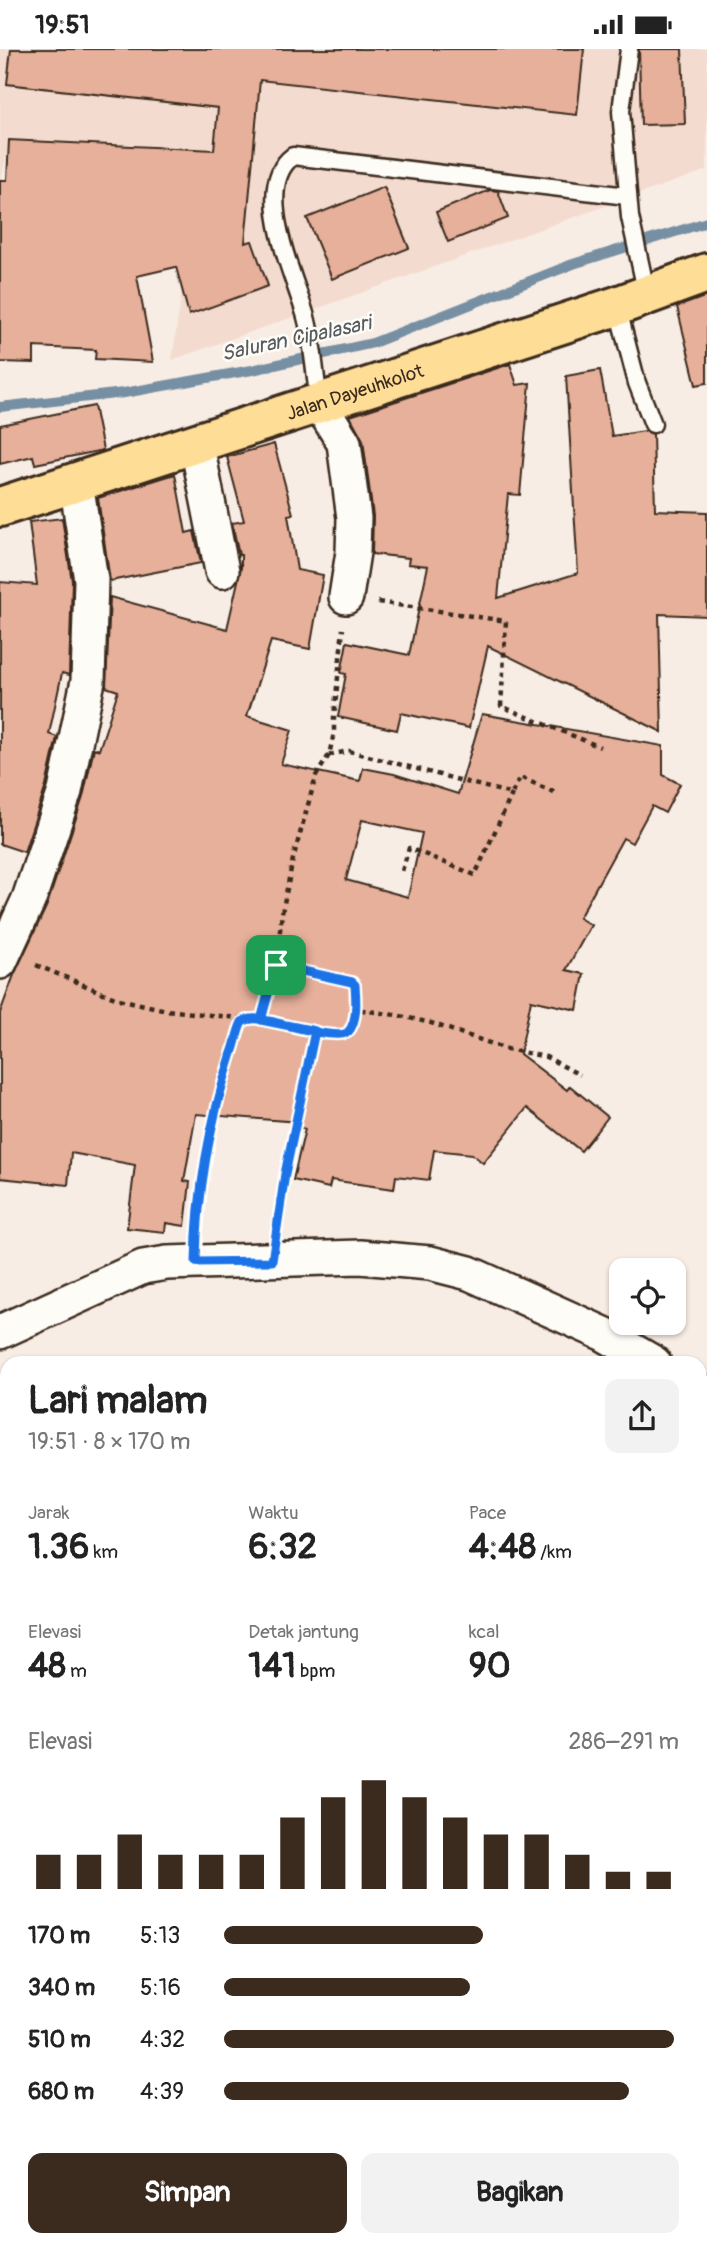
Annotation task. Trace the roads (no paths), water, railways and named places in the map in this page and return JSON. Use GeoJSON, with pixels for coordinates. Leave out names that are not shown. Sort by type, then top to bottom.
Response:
{"type":"FeatureCollection","features":[{"type":"Feature","properties":{"kind":"main road","name":"Jalan Dayeuhkolot"},"geometry":{"type":"LineString","coordinates":[[0,507],[196,441],[317,388],[635,287],[707,273]]}},
{"type":"Feature","properties":{"kind":"street"},"geometry":{"type":"LineString","coordinates":[[317,388],[344,443],[354,518],[353,552],[346,597]]}},
{"type":"Feature","properties":{"kind":"street"},"geometry":{"type":"LineString","coordinates":[[196,441],[222,571]]}},
{"type":"Feature","properties":{"kind":"street"},"geometry":{"type":"LineString","coordinates":[[2,957],[29,899],[65,791],[88,681],[91,580],[76,482]]}},
{"type":"Feature","properties":{"kind":"street"},"geometry":{"type":"LineString","coordinates":[[0,1332],[143,1267],[167,1263],[360,1257],[430,1263],[469,1273],[604,1334],[642,1356]]}},
{"type":"Feature","properties":{"kind":"lane"},"geometry":{"type":"LineString","coordinates":[[629,49],[621,111],[632,227],[638,383],[653,423]]}},
{"type":"Feature","properties":{"kind":"lane"},"geometry":{"type":"LineString","coordinates":[[317,388],[307,320],[284,250],[274,201],[277,177],[284,163],[293,156],[627,196]]}},
{"type":"Feature","properties":{"kind":"waterway","name":"Saluran Cipalasari"},"geometry":{"type":"LineString","coordinates":[[0,407],[124,393],[252,370],[373,343],[573,264],[707,222]]}}]}
